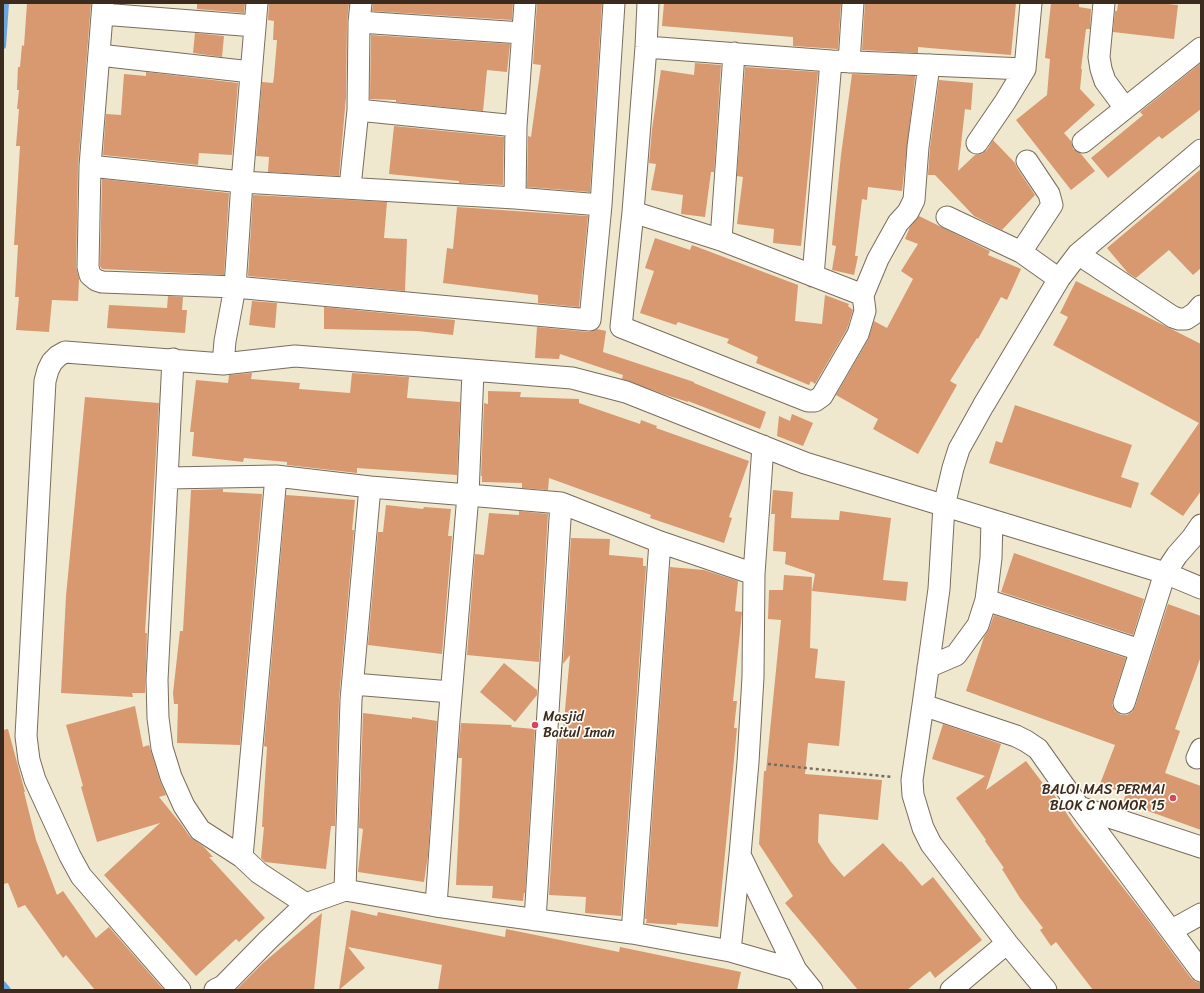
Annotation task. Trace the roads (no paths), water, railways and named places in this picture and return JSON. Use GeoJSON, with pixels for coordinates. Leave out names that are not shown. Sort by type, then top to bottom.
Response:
{"type":"FeatureCollection","features":[{"type":"Feature","properties":{"kind":"street"},"geometry":{"type":"LineString","coordinates":[[223,364],[225,341],[236,287],[242,182],[257,3]]}},
{"type":"Feature","properties":{"kind":"street"},"geometry":{"type":"LineString","coordinates":[[515,198],[516,126],[524,3]]}},
{"type":"Feature","properties":{"kind":"street"},"geometry":{"type":"LineString","coordinates":[[255,26],[103,8],[90,166],[88,271],[93,278],[102,282],[236,287],[590,320],[602,205],[614,3]]}},
{"type":"Feature","properties":{"kind":"street"},"geometry":{"type":"LineString","coordinates":[[648,3],[633,212],[621,327],[808,402],[815,401],[822,396],[858,334],[865,311],[863,295],[878,259],[898,223],[908,212],[914,200],[918,147],[929,65]]}},
{"type":"Feature","properties":{"kind":"street"},"geometry":{"type":"LineString","coordinates":[[813,276],[840,62],[853,3]]}},
{"type":"Feature","properties":{"kind":"street"},"geometry":{"type":"LineString","coordinates":[[977,143],[1025,69],[1031,3]]}},
{"type":"Feature","properties":{"kind":"street"},"geometry":{"type":"LineString","coordinates":[[1104,3],[1098,57],[1105,81],[1125,108]]}},
{"type":"Feature","properties":{"kind":"street"},"geometry":{"type":"LineString","coordinates":[[350,187],[358,110],[360,12],[522,33]]}},
{"type":"Feature","properties":{"kind":"street"},"geometry":{"type":"LineString","coordinates":[[646,47],[840,62],[1025,69]]}},
{"type":"Feature","properties":{"kind":"street"},"geometry":{"type":"LineString","coordinates":[[1083,142],[1201,48]]}},
{"type":"Feature","properties":{"kind":"street"},"geometry":{"type":"LineString","coordinates":[[721,240],[734,53]]}},
{"type":"Feature","properties":{"kind":"street"},"geometry":{"type":"LineString","coordinates":[[99,55],[251,72]]}},
{"type":"Feature","properties":{"kind":"street"},"geometry":{"type":"LineString","coordinates":[[358,110],[516,126]]}},
{"type":"Feature","properties":{"kind":"street"},"geometry":{"type":"LineString","coordinates":[[1046,990],[1007,943],[931,844],[923,828],[913,796],[912,780],[939,589],[944,506],[959,449],[1058,279],[1078,254],[1200,153]]}},
{"type":"Feature","properties":{"kind":"street"},"geometry":{"type":"LineString","coordinates":[[1021,252],[1052,205],[1049,194],[1027,161]]}},
{"type":"Feature","properties":{"kind":"street"},"geometry":{"type":"LineString","coordinates":[[90,166],[242,182],[350,187],[602,205]]}},
{"type":"Feature","properties":{"kind":"street"},"geometry":{"type":"LineString","coordinates":[[633,212],[721,240],[863,295]]}},
{"type":"Feature","properties":{"kind":"street"},"geometry":{"type":"LineString","coordinates":[[947,216],[1021,252],[1058,279]]}},
{"type":"Feature","properties":{"kind":"street"},"geometry":{"type":"LineString","coordinates":[[1078,254],[1173,317],[1186,319],[1195,313],[1201,306]]}},
{"type":"Feature","properties":{"kind":"street"},"geometry":{"type":"LineString","coordinates":[[180,990],[81,876],[70,856],[35,780],[29,760],[26,736],[45,381],[48,370],[58,356],[65,352],[223,364],[295,356],[572,378],[626,392],[805,462],[1165,573],[1201,588]]}},
{"type":"Feature","properties":{"kind":"street"},"geometry":{"type":"LineString","coordinates":[[173,359],[157,680],[158,718],[162,748],[171,777],[184,806],[200,830],[242,857],[259,873],[306,904]]}},
{"type":"Feature","properties":{"kind":"street"},"geometry":{"type":"LineString","coordinates":[[436,906],[451,692],[468,495],[473,370]]}},
{"type":"Feature","properties":{"kind":"street"},"geometry":{"type":"LineString","coordinates":[[730,952],[748,762],[753,677],[754,574],[763,446]]}},
{"type":"Feature","properties":{"kind":"street"},"geometry":{"type":"LineString","coordinates":[[168,478],[276,476],[370,487],[561,503],[660,542],[754,574]]}},
{"type":"Feature","properties":{"kind":"street"},"geometry":{"type":"LineString","coordinates":[[242,857],[276,476]]}},
{"type":"Feature","properties":{"kind":"street"},"geometry":{"type":"LineString","coordinates":[[345,890],[351,700],[370,487]]}},
{"type":"Feature","properties":{"kind":"street"},"geometry":{"type":"LineString","coordinates":[[535,920],[561,503]]}},
{"type":"Feature","properties":{"kind":"street"},"geometry":{"type":"LineString","coordinates":[[928,666],[956,655],[978,625],[986,600],[991,558],[992,520]]}},
{"type":"Feature","properties":{"kind":"street"},"geometry":{"type":"LineString","coordinates":[[1124,703],[1165,573],[1177,555],[1198,535]]}},
{"type":"Feature","properties":{"kind":"street"},"geometry":{"type":"LineString","coordinates":[[632,933],[660,542]]}},
{"type":"Feature","properties":{"kind":"street"},"geometry":{"type":"LineString","coordinates":[[986,600],[1140,650]]}},
{"type":"Feature","properties":{"kind":"street"},"geometry":{"type":"LineString","coordinates":[[353,684],[451,692]]}},
{"type":"Feature","properties":{"kind":"street"},"geometry":{"type":"LineString","coordinates":[[923,705],[1016,736],[1038,749],[1079,807],[1201,970]]}},
{"type":"Feature","properties":{"kind":"street"},"geometry":{"type":"LineString","coordinates":[[1079,807],[1201,847]]}},
{"type":"Feature","properties":{"kind":"street"},"geometry":{"type":"LineString","coordinates":[[740,855],[796,970],[812,990]]}},
{"type":"Feature","properties":{"kind":"street"},"geometry":{"type":"LineString","coordinates":[[222,989],[268,940],[306,904],[345,890],[436,906],[632,933],[730,952],[796,970]]}},
{"type":"Feature","properties":{"kind":"street"},"geometry":{"type":"LineString","coordinates":[[1172,930],[1201,914]]}},
{"type":"Feature","properties":{"kind":"street"},"geometry":{"type":"LineString","coordinates":[[951,990],[1007,943]]}},
{"type":"Feature","properties":{"kind":"waterway"},"geometry":{"type":"LineString","coordinates":[[3,46],[6,3]]}},
{"type":"Feature","properties":{"kind":"waterway"},"geometry":{"type":"LineString","coordinates":[[3,984],[8,990]]}},
{"type":"Feature","properties":{"kind":"place","name":"Masjid Baitul Iman"},"geometry":{"type":"Point","coordinates":[535,725]}},
{"type":"Feature","properties":{"kind":"place","name":"BALOI MAS PERMAI BLOK C NOMOR 15"},"geometry":{"type":"Point","coordinates":[1173,798]}}]}
